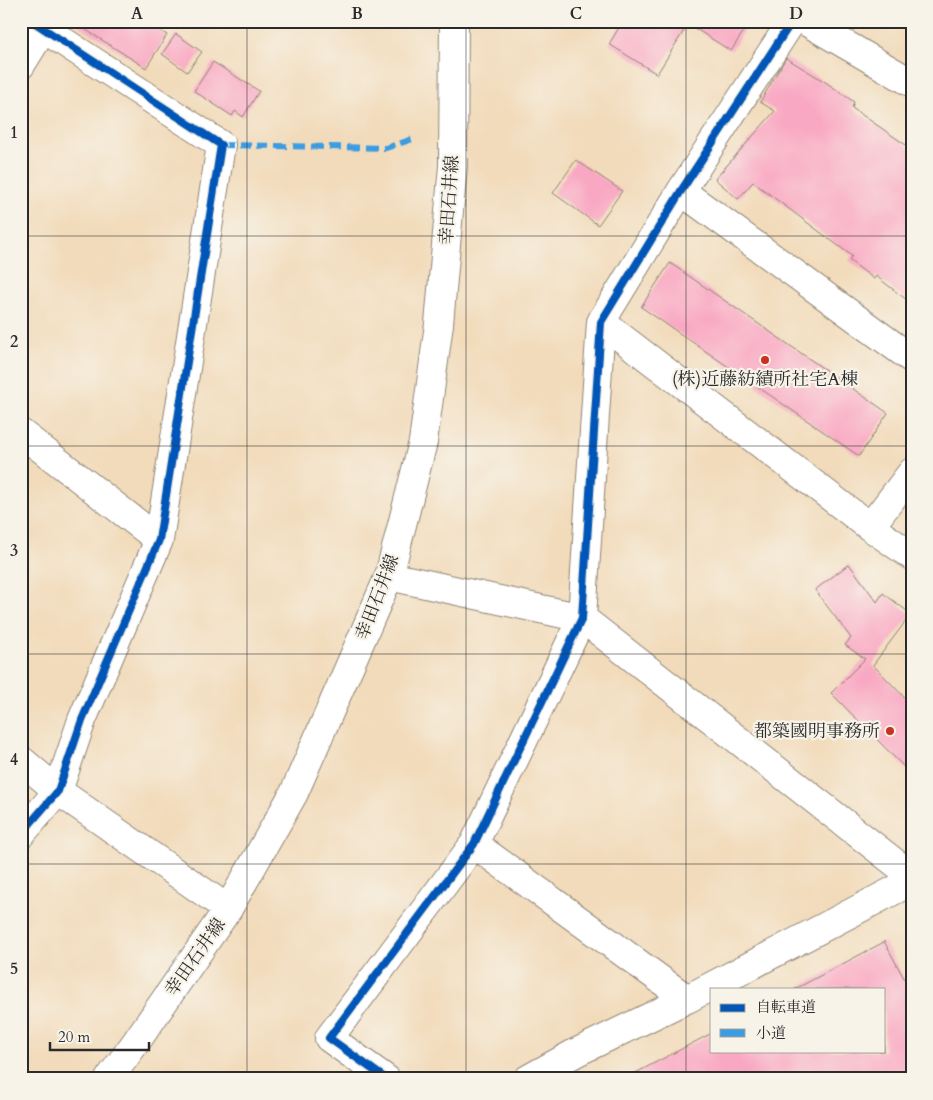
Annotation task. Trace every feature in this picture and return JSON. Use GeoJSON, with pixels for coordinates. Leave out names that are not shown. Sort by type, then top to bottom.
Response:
{"type":"FeatureCollection","features":[{"type":"Feature","properties":{"kind":"street","name":"幸田石井線"},"geometry":{"type":"LineString","coordinates":[[108,1079],[136,1042],[228,909],[294,793],[389,576],[423,442],[439,324],[453,166],[454,21]]}},
{"type":"Feature","properties":{"kind":"street"},"geometry":{"type":"LineString","coordinates":[[386,1079],[329,1038],[474,844],[582,618],[601,322],[681,191],[792,21]]}},
{"type":"Feature","properties":{"kind":"street"},"geometry":{"type":"LineString","coordinates":[[804,21],[912,84]]}},
{"type":"Feature","properties":{"kind":"street"},"geometry":{"type":"LineString","coordinates":[[21,64],[41,24],[221,145],[159,540],[82,720],[58,791],[21,834]]}},
{"type":"Feature","properties":{"kind":"street"},"geometry":{"type":"LineString","coordinates":[[681,191],[912,359]]}},
{"type":"Feature","properties":{"kind":"street"},"geometry":{"type":"LineString","coordinates":[[601,322],[870,527],[912,556]]}},
{"type":"Feature","properties":{"kind":"street"},"geometry":{"type":"LineString","coordinates":[[21,433],[159,540]]}},
{"type":"Feature","properties":{"kind":"street"},"geometry":{"type":"LineString","coordinates":[[870,527],[912,472]]}},
{"type":"Feature","properties":{"kind":"street"},"geometry":{"type":"LineString","coordinates":[[389,576],[582,618],[912,876]]}},
{"type":"Feature","properties":{"kind":"street"},"geometry":{"type":"LineString","coordinates":[[21,760],[58,791],[228,909]]}},
{"type":"Feature","properties":{"kind":"street"},"geometry":{"type":"LineString","coordinates":[[474,844],[687,999]]}},
{"type":"Feature","properties":{"kind":"street"},"geometry":{"type":"LineString","coordinates":[[528,1079],[575,1053],[687,999],[912,881]]}},
{"type":"Feature","properties":{"kind":"building"},"geometry":{"type":"Polygon","coordinates":[[[72,21],[146,21],[167,35],[146,68],[72,21]]]}},
{"type":"Feature","properties":{"kind":"building"},"geometry":{"type":"Polygon","coordinates":[[[623,21],[750,21],[731,51],[688,24],[657,74],[609,44],[623,21]]]}},
{"type":"Feature","properties":{"kind":"building"},"geometry":{"type":"Polygon","coordinates":[[[176,34],[202,52],[187,72],[162,54],[176,34]]]}},
{"type":"Feature","properties":{"kind":"building"},"geometry":{"type":"Polygon","coordinates":[[[786,58],[854,102],[852,108],[912,151],[912,304],[876,276],[874,279],[849,260],[852,256],[753,182],[738,199],[715,179],[775,111],[760,102],[786,58]]]}},
{"type":"Feature","properties":{"kind":"building"},"geometry":{"type":"Polygon","coordinates":[[[213,62],[259,91],[243,117],[235,111],[232,116],[194,91],[213,62]]]}},
{"type":"Feature","properties":{"kind":"building"},"geometry":{"type":"Polygon","coordinates":[[[576,160],[622,191],[598,225],[553,193],[576,160]]]}},
{"type":"Feature","properties":{"kind":"building","name":"(株)近藤紡績所社宅A棟"},"geometry":{"type":"Polygon","coordinates":[[[670,263],[888,413],[859,456],[641,307],[670,263]]]}},
{"type":"Feature","properties":{"kind":"building"},"geometry":{"type":"Polygon","coordinates":[[[849,564],[877,602],[883,593],[911,614],[873,665],[912,705],[912,775],[831,693],[865,659],[845,645],[851,638],[815,590],[849,564]]]}},
{"type":"Feature","properties":{"kind":"building"},"geometry":{"type":"Polygon","coordinates":[[[884,942],[912,993],[912,1079],[624,1079],[710,1034],[710,1052],[886,1052],[886,988],[797,988],[884,942]]]}},
{"type":"Feature","properties":{"kind":"marked path"},"geometry":{"type":"LineString","coordinates":[[221,145],[386,148],[416,138]]}},
{"type":"Feature","properties":{"kind":"cycle path"},"geometry":{"type":"LineString","coordinates":[[21,834],[58,791],[82,720],[159,540],[221,145],[32,21]]}},
{"type":"Feature","properties":{"kind":"cycle path"},"geometry":{"type":"LineString","coordinates":[[386,1079],[329,1038],[474,844],[582,618],[601,322],[681,191],[792,21]]}},
{"type":"Feature","properties":{"kind":"place","name":"(株)近藤紡績所社宅A棟"},"geometry":{"type":"Point","coordinates":[765,360]}},
{"type":"Feature","properties":{"kind":"place","name":"都築國明事務所"},"geometry":{"type":"Point","coordinates":[890,731]}}]}
